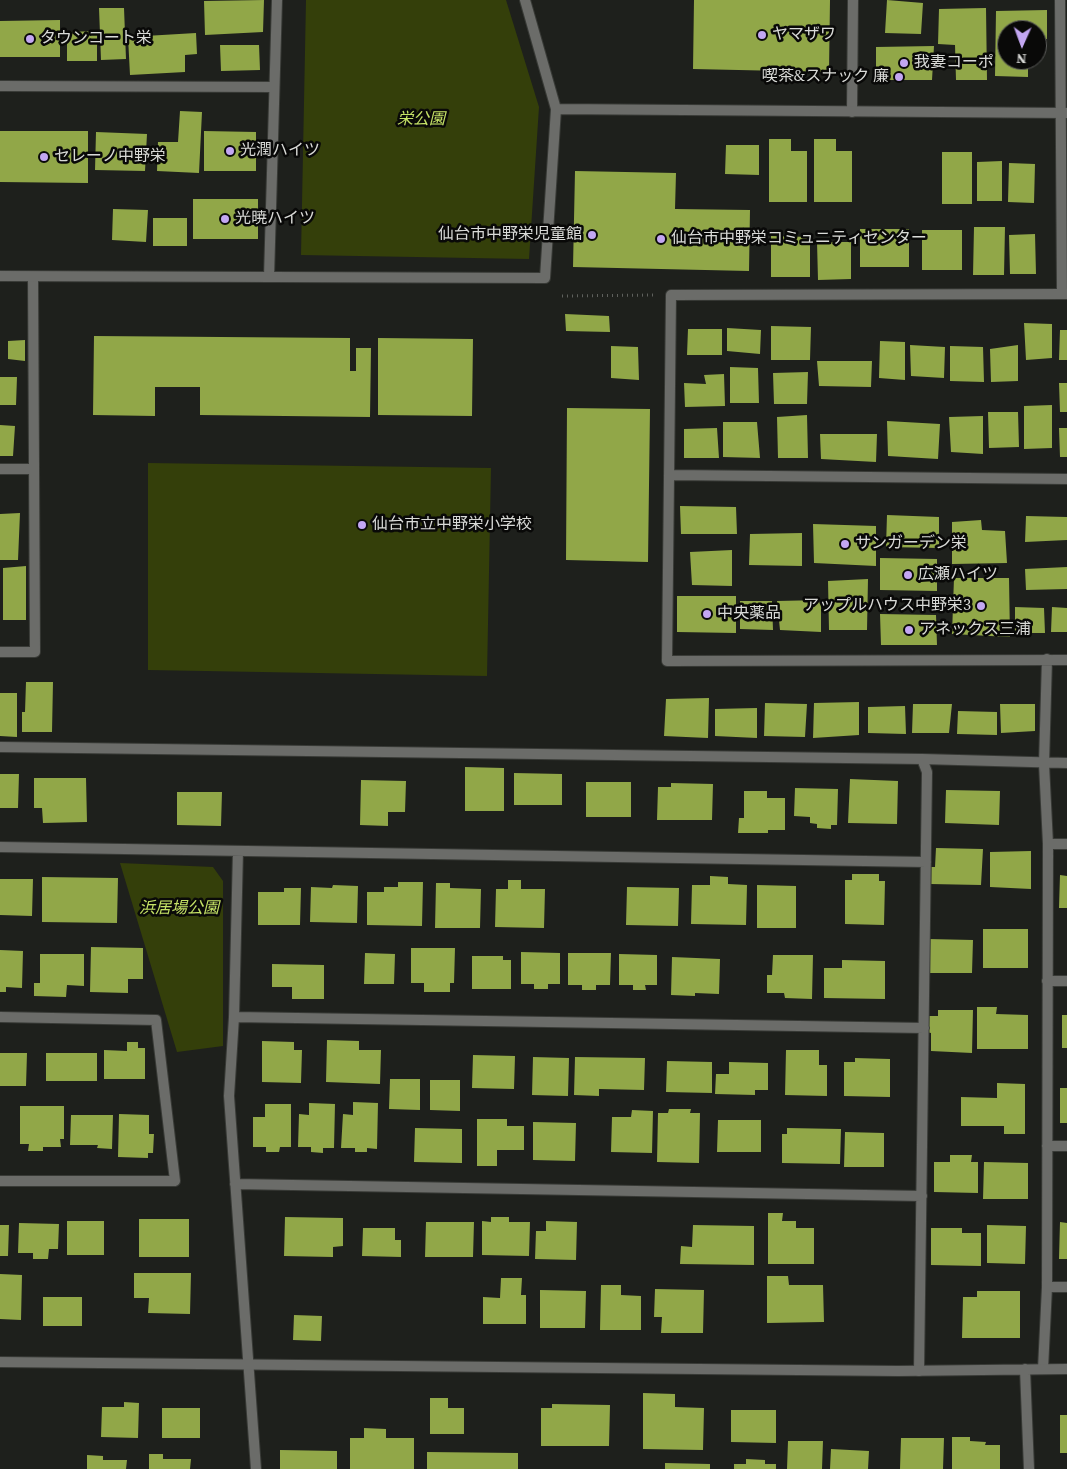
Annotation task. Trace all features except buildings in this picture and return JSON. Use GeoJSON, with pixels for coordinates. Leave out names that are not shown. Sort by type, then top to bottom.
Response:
{"type":"FeatureCollection","features":[{"type":"Feature","properties":{"kind":"street"},"geometry":{"type":"LineString","coordinates":[[269,277],[277,0]]}},
{"type":"Feature","properties":{"kind":"street"},"geometry":{"type":"LineString","coordinates":[[0,276],[545,278],[556,109],[525,0]]}},
{"type":"Feature","properties":{"kind":"street"},"geometry":{"type":"LineString","coordinates":[[852,112],[853,0]]}},
{"type":"Feature","properties":{"kind":"street"},"geometry":{"type":"LineString","coordinates":[[1060,0],[1064,113],[1064,294],[671,295],[667,661],[1067,660]]}},
{"type":"Feature","properties":{"kind":"street"},"geometry":{"type":"LineString","coordinates":[[0,86],[274,88]]}},
{"type":"Feature","properties":{"kind":"street"},"geometry":{"type":"LineString","coordinates":[[556,109],[1064,113]]}},
{"type":"Feature","properties":{"kind":"street"},"geometry":{"type":"LineString","coordinates":[[0,652],[35,652],[33,277]]}},
{"type":"Feature","properties":{"kind":"street"},"geometry":{"type":"LineString","coordinates":[[0,469],[33,469]]}},
{"type":"Feature","properties":{"kind":"street"},"geometry":{"type":"LineString","coordinates":[[669,475],[1067,479]]}},
{"type":"Feature","properties":{"kind":"street"},"geometry":{"type":"LineString","coordinates":[[1043,1368],[1047,1287],[1048,844],[1044,764],[1047,659]]}},
{"type":"Feature","properties":{"kind":"street"},"geometry":{"type":"LineString","coordinates":[[0,747],[922,759],[1067,764]]}},
{"type":"Feature","properties":{"kind":"street"},"geometry":{"type":"LineString","coordinates":[[920,1371],[927,772],[922,759]]}},
{"type":"Feature","properties":{"kind":"street"},"geometry":{"type":"LineString","coordinates":[[1048,844],[1067,844]]}},
{"type":"Feature","properties":{"kind":"street"},"geometry":{"type":"LineString","coordinates":[[0,847],[926,862]]}},
{"type":"Feature","properties":{"kind":"street"},"geometry":{"type":"LineString","coordinates":[[238,851],[234,1017],[229,1096],[256,1469]]}},
{"type":"Feature","properties":{"kind":"street"},"geometry":{"type":"LineString","coordinates":[[1047,981],[1067,981]]}},
{"type":"Feature","properties":{"kind":"street"},"geometry":{"type":"LineString","coordinates":[[0,1017],[156,1020],[175,1181],[0,1181]]}},
{"type":"Feature","properties":{"kind":"street"},"geometry":{"type":"LineString","coordinates":[[234,1017],[924,1028]]}},
{"type":"Feature","properties":{"kind":"street"},"geometry":{"type":"LineString","coordinates":[[1047,1146],[1067,1146]]}},
{"type":"Feature","properties":{"kind":"street"},"geometry":{"type":"LineString","coordinates":[[235,1184],[922,1196]]}},
{"type":"Feature","properties":{"kind":"street"},"geometry":{"type":"LineString","coordinates":[[1047,1287],[1067,1287]]}},
{"type":"Feature","properties":{"kind":"street"},"geometry":{"type":"LineString","coordinates":[[0,1362],[920,1371],[1067,1369]]}},
{"type":"Feature","properties":{"kind":"street"},"geometry":{"type":"LineString","coordinates":[[1025,1369],[1029,1469]]}},
{"type":"Feature","properties":{"kind":"path"},"geometry":{"type":"LineString","coordinates":[[562,296],[671,295]]}},
{"type":"Feature","properties":{"kind":"green space","name":"栄公園"},"geometry":{"type":"Polygon","coordinates":[[[306,0],[506,0],[539,107],[529,259],[301,255],[306,0]]]}},
{"type":"Feature","properties":{"kind":"green space"},"geometry":{"type":"Polygon","coordinates":[[[148,463],[491,468],[487,676],[148,670],[148,463]]]}},
{"type":"Feature","properties":{"kind":"green space","name":"浜居場公園"},"geometry":{"type":"Polygon","coordinates":[[[120,863],[213,867],[223,881],[223,1046],[177,1052],[120,863]]]}},
{"type":"Feature","properties":{"kind":"place","name":"ヤマザワ"},"geometry":{"type":"Point","coordinates":[762,35]}},
{"type":"Feature","properties":{"kind":"place","name":"タウンコート栄"},"geometry":{"type":"Point","coordinates":[30,39]}},
{"type":"Feature","properties":{"kind":"place","name":"我妻コーポ"},"geometry":{"type":"Point","coordinates":[904,63]}},
{"type":"Feature","properties":{"kind":"place","name":"喫茶&スナック 廉"},"geometry":{"type":"Point","coordinates":[899,77]}},
{"type":"Feature","properties":{"kind":"place","name":"光潤ハイツ"},"geometry":{"type":"Point","coordinates":[230,151]}},
{"type":"Feature","properties":{"kind":"place","name":"セレーノ中野栄"},"geometry":{"type":"Point","coordinates":[44,157]}},
{"type":"Feature","properties":{"kind":"place","name":"光暁ハイツ"},"geometry":{"type":"Point","coordinates":[225,219]}},
{"type":"Feature","properties":{"kind":"place","name":"仙台市中野栄児童館"},"geometry":{"type":"Point","coordinates":[592,235]}},
{"type":"Feature","properties":{"kind":"place","name":"仙台市中野栄コミュニティセンター"},"geometry":{"type":"Point","coordinates":[661,239]}},
{"type":"Feature","properties":{"kind":"place","name":"仙台市立中野栄小学校"},"geometry":{"type":"Point","coordinates":[362,525]}},
{"type":"Feature","properties":{"kind":"place","name":"サンガーデン栄"},"geometry":{"type":"Point","coordinates":[845,544]}},
{"type":"Feature","properties":{"kind":"place","name":"広瀬ハイツ"},"geometry":{"type":"Point","coordinates":[908,575]}},
{"type":"Feature","properties":{"kind":"place","name":"アップルハウス中野栄3"},"geometry":{"type":"Point","coordinates":[981,606]}},
{"type":"Feature","properties":{"kind":"place","name":"中央薬品"},"geometry":{"type":"Point","coordinates":[707,614]}},
{"type":"Feature","properties":{"kind":"place","name":"アネックス三浦"},"geometry":{"type":"Point","coordinates":[909,630]}}]}
